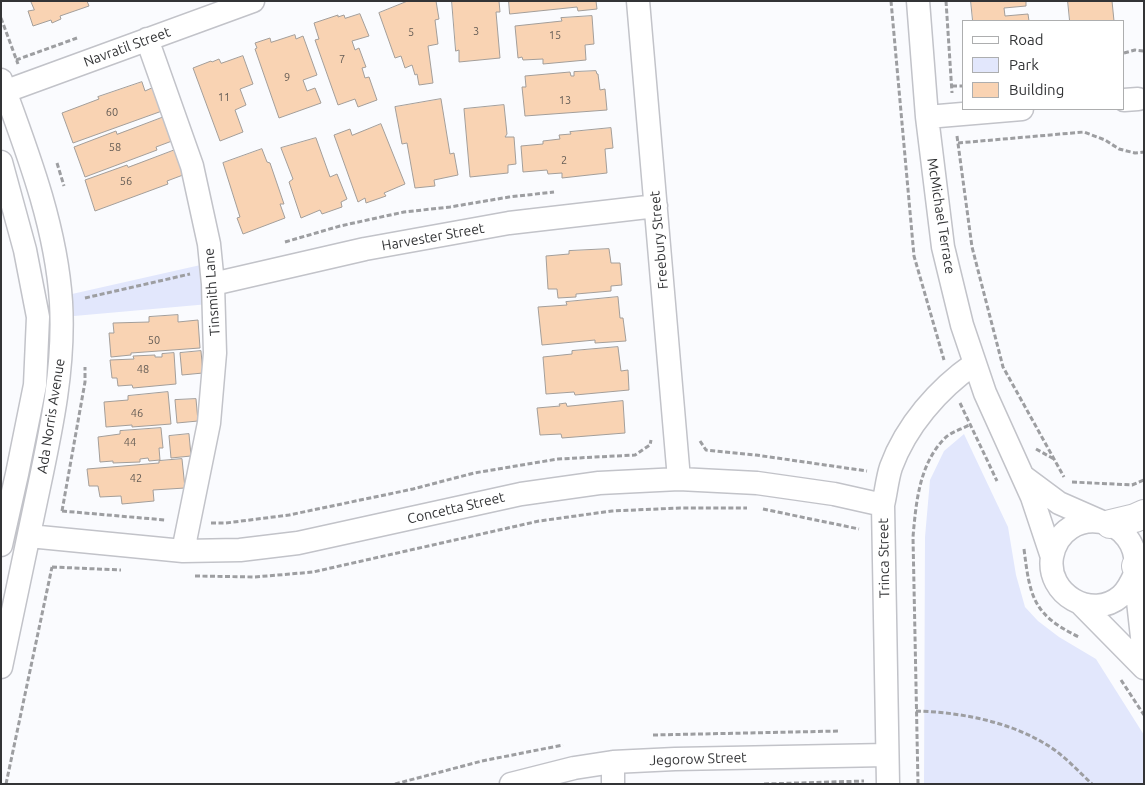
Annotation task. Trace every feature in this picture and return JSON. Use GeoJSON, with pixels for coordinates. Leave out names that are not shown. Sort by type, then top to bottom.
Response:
{"type":"FeatureCollection","features":[{"type":"Feature","properties":{"kind":"street","name":"Navratil Street"},"geometry":{"type":"LineString","coordinates":[[3,88],[254,1]]}},
{"type":"Feature","properties":{"kind":"street","name":"Freebury Street"},"geometry":{"type":"LineString","coordinates":[[638,1],[679,479]]}},
{"type":"Feature","properties":{"kind":"street","name":"McMichael Terrace"},"geometry":{"type":"LineString","coordinates":[[918,1],[927,117],[943,246],[962,325],[985,393],[1024,477],[1052,557]]}},
{"type":"Feature","properties":{"kind":"street","name":"Tinsmith Lane"},"geometry":{"type":"LineString","coordinates":[[147,39],[192,166],[209,244],[214,284],[215,353],[209,423],[183,550]]}},
{"type":"Feature","properties":{"kind":"street","name":"Ada Norris Avenue"},"geometry":{"type":"LineString","coordinates":[[1,668],[52,426],[61,363],[61,302],[52,240],[45,210],[24,144],[3,88]]}},
{"type":"Feature","properties":{"kind":"street"},"geometry":{"type":"LineString","coordinates":[[927,117],[1011,110]]}},
{"type":"Feature","properties":{"kind":"street","name":"Ada Norris Avenue"},"geometry":{"type":"LineString","coordinates":[[1,162],[9,217],[38,317],[35,385],[1,545]]}},
{"type":"Feature","properties":{"kind":"street","name":"Harvester Street"},"geometry":{"type":"LineString","coordinates":[[214,284],[365,249],[509,223],[656,206]]}},
{"type":"Feature","properties":{"kind":"street","name":"Trinca Street"},"geometry":{"type":"LineString","coordinates":[[888,784],[883,505],[891,468],[908,432],[932,400],[974,364]]}},
{"type":"Feature","properties":{"kind":"street","name":"McMichael Terrace"},"geometry":{"type":"LineString","coordinates":[[1024,477],[1060,503],[1105,523]]}},
{"type":"Feature","properties":{"kind":"street","name":"Concetta Street"},"geometry":{"type":"LineString","coordinates":[[29,536],[183,550],[240,550],[298,543],[521,494],[598,483],[679,479],[757,483],[834,494],[883,505]]}},
{"type":"Feature","properties":{"kind":"street"},"geometry":{"type":"LineString","coordinates":[[1105,523],[1144,514]]}},
{"type":"Feature","properties":{"kind":"street"},"geometry":{"type":"LineString","coordinates":[[1138,566],[1130,587],[1120,597],[1108,604],[1095,606],[1081,604],[1071,599],[1062,591],[1055,581],[1052,557],[1056,544],[1064,533],[1074,526],[1087,521],[1105,523],[1122,531],[1130,541],[1138,566],[1144,655]]}},
{"type":"Feature","properties":{"kind":"street"},"geometry":{"type":"LineString","coordinates":[[1081,604],[1144,668]]}},
{"type":"Feature","properties":{"kind":"street","name":"Jegorow Street"},"geometry":{"type":"LineString","coordinates":[[511,784],[574,768],[613,773],[675,758],[888,754]]}},
{"type":"Feature","properties":{"kind":"path"},"geometry":{"type":"LineString","coordinates":[[891,1],[914,256],[942,355]]}},
{"type":"Feature","properties":{"kind":"path"},"geometry":{"type":"LineString","coordinates":[[946,1],[954,115],[972,247],[1003,367],[1067,482],[1132,485],[1144,480]]}},
{"type":"Feature","properties":{"kind":"path"},"geometry":{"type":"LineString","coordinates":[[1125,53],[1135,50],[1144,51]]}},
{"type":"Feature","properties":{"kind":"path"},"geometry":{"type":"LineString","coordinates":[[952,86],[962,86]]}},
{"type":"Feature","properties":{"kind":"path"},"geometry":{"type":"LineString","coordinates":[[958,143],[1084,132],[1105,140],[1119,149],[1135,153],[1144,152]]}},
{"type":"Feature","properties":{"kind":"path"},"geometry":{"type":"LineString","coordinates":[[62,511],[188,522],[226,523],[289,515],[413,489],[474,473],[558,459],[635,455],[650,445],[655,423],[674,419]]}},
{"type":"Feature","properties":{"kind":"path"},"geometry":{"type":"LineString","coordinates":[[918,784],[913,537],[917,498],[928,462],[946,437],[969,425]]}},
{"type":"Feature","properties":{"kind":"path"},"geometry":{"type":"LineString","coordinates":[[699,438],[706,450],[867,471]]}},
{"type":"Feature","properties":{"kind":"path"},"geometry":{"type":"LineString","coordinates":[[313,572],[539,520],[612,511],[680,508],[755,508],[859,529]]}},
{"type":"Feature","properties":{"kind":"path"},"geometry":{"type":"LineString","coordinates":[[916,711],[945,712],[981,719],[1023,732],[1044,742],[1092,784]]}},
{"type":"Feature","properties":{"kind":"path"},"geometry":{"type":"LineString","coordinates":[[764,784],[864,781]]}},
{"type":"Feature","properties":{"kind":"green space"},"geometry":{"type":"Polygon","coordinates":[[[205,264],[209,304],[74,316],[72,294],[205,264]]]}},
{"type":"Feature","properties":{"kind":"green space"},"geometry":{"type":"Polygon","coordinates":[[[964,434],[1008,527],[1016,575],[1025,607],[1038,621],[1059,637],[1096,659],[1144,735],[1144,784],[924,784],[925,537],[930,480],[944,451],[964,434]]]}},
{"type":"Feature","properties":{"kind":"building"},"geometry":{"type":"Polygon","coordinates":[[[31,1],[87,1],[89,6],[60,16],[61,19],[52,23],[51,20],[33,26],[28,11],[34,10],[31,1]]]}},
{"type":"Feature","properties":{"kind":"building"},"geometry":{"type":"Polygon","coordinates":[[[408,1],[436,1],[439,19],[435,20],[438,44],[428,46],[433,83],[419,85],[417,74],[415,75],[412,65],[405,68],[401,56],[395,58],[379,13],[408,1]]]}},
{"type":"Feature","properties":{"kind":"building"},"geometry":{"type":"Polygon","coordinates":[[[452,1],[499,1],[500,12],[496,12],[500,58],[459,62],[459,50],[456,51],[452,1]]]}},
{"type":"Feature","properties":{"kind":"building"},"geometry":{"type":"Polygon","coordinates":[[[509,1],[596,1],[597,9],[578,11],[577,7],[510,14],[509,1]]]}},
{"type":"Feature","properties":{"kind":"building"},"geometry":{"type":"Polygon","coordinates":[[[971,1],[1026,1],[1026,6],[1004,8],[1005,16],[1028,14],[1029,20],[973,20],[971,1]]]}},
{"type":"Feature","properties":{"kind":"building"},"geometry":{"type":"Polygon","coordinates":[[[1068,1],[1112,1],[1114,20],[1070,20],[1068,1]]]}},
{"type":"Feature","properties":{"kind":"building"},"geometry":{"type":"Polygon","coordinates":[[[360,14],[369,36],[352,41],[355,50],[359,48],[366,67],[362,68],[365,78],[369,77],[377,100],[358,107],[355,99],[338,105],[315,40],[319,39],[314,23],[338,15],[338,17],[344,15],[345,18],[360,14]]]}},
{"type":"Feature","properties":{"kind":"building"},"geometry":{"type":"Polygon","coordinates":[[[592,16],[594,44],[585,45],[586,60],[543,64],[543,59],[523,60],[522,57],[518,58],[515,26],[562,21],[561,18],[592,16]]]}},
{"type":"Feature","properties":{"kind":"building"},"geometry":{"type":"Polygon","coordinates":[[[295,35],[296,39],[303,36],[317,75],[303,80],[307,91],[315,88],[321,103],[279,118],[255,49],[257,48],[255,43],[270,38],[271,42],[295,35]]]}},
{"type":"Feature","properties":{"kind":"building"},"geometry":{"type":"Polygon","coordinates":[[[243,56],[253,84],[240,89],[246,105],[235,110],[243,132],[220,141],[193,68],[219,59],[221,63],[243,56]]]}},
{"type":"Feature","properties":{"kind":"building"},"geometry":{"type":"Polygon","coordinates":[[[596,71],[600,90],[605,89],[607,110],[525,116],[522,87],[526,87],[525,76],[570,72],[571,76],[574,76],[574,72],[596,71]]]}},
{"type":"Feature","properties":{"kind":"building"},"geometry":{"type":"Polygon","coordinates":[[[142,82],[145,91],[154,87],[162,111],[73,143],[62,113],[99,99],[98,97],[142,82]]]}},
{"type":"Feature","properties":{"kind":"building"},"geometry":{"type":"Polygon","coordinates":[[[441,99],[450,154],[454,153],[458,175],[434,180],[435,186],[415,188],[407,143],[402,144],[395,107],[441,99]]]}},
{"type":"Feature","properties":{"kind":"building"},"geometry":{"type":"Polygon","coordinates":[[[504,105],[507,134],[505,137],[514,137],[516,164],[508,165],[508,173],[470,177],[464,109],[504,105]]]}},
{"type":"Feature","properties":{"kind":"building"},"geometry":{"type":"Polygon","coordinates":[[[164,117],[172,141],[156,147],[157,150],[85,177],[74,147],[116,131],[117,134],[164,117]]]}},
{"type":"Feature","properties":{"kind":"building"},"geometry":{"type":"Polygon","coordinates":[[[381,124],[405,184],[384,193],[386,196],[366,203],[365,198],[358,202],[334,135],[350,129],[352,135],[381,124]]]}},
{"type":"Feature","properties":{"kind":"building"},"geometry":{"type":"Polygon","coordinates":[[[611,128],[613,148],[605,149],[607,173],[562,178],[562,173],[548,174],[547,170],[523,172],[521,146],[543,144],[543,141],[560,139],[559,135],[571,134],[570,132],[611,128]]]}},
{"type":"Feature","properties":{"kind":"building"},"geometry":{"type":"Polygon","coordinates":[[[316,138],[330,177],[337,174],[347,199],[341,202],[342,207],[322,214],[320,210],[301,218],[289,182],[293,179],[281,148],[316,138]]]}},
{"type":"Feature","properties":{"kind":"building"},"geometry":{"type":"Polygon","coordinates":[[[262,149],[267,162],[270,163],[284,204],[280,204],[285,218],[243,234],[237,218],[240,217],[223,163],[262,149]]]}},
{"type":"Feature","properties":{"kind":"building"},"geometry":{"type":"Polygon","coordinates":[[[175,150],[183,175],[167,181],[168,184],[95,211],[85,180],[175,150]]]}},
{"type":"Feature","properties":{"kind":"building"},"geometry":{"type":"Polygon","coordinates":[[[609,249],[611,263],[620,263],[622,285],[611,286],[611,291],[576,294],[576,297],[558,298],[557,289],[548,289],[546,256],[569,254],[569,251],[609,249]]]}},
{"type":"Feature","properties":{"kind":"building"},"geometry":{"type":"Polygon","coordinates":[[[618,297],[620,318],[623,318],[626,341],[595,343],[595,340],[542,345],[538,307],[567,305],[566,302],[618,297]]]}},
{"type":"Feature","properties":{"kind":"building"},"geometry":{"type":"Polygon","coordinates":[[[178,315],[178,322],[198,320],[200,348],[131,353],[131,355],[111,357],[109,333],[114,333],[113,323],[149,322],[149,317],[178,315]]]}},
{"type":"Feature","properties":{"kind":"building"},"geometry":{"type":"Polygon","coordinates":[[[618,347],[621,371],[628,370],[629,390],[575,395],[574,392],[546,394],[543,357],[572,354],[572,351],[618,347]]]}},
{"type":"Feature","properties":{"kind":"building"},"geometry":{"type":"Polygon","coordinates":[[[201,351],[203,373],[182,375],[180,353],[201,351]]]}},
{"type":"Feature","properties":{"kind":"building"},"geometry":{"type":"Polygon","coordinates":[[[174,353],[176,384],[133,388],[132,385],[118,386],[117,378],[112,378],[110,360],[134,359],[133,356],[155,355],[155,357],[162,357],[162,354],[174,353]]]}},
{"type":"Feature","properties":{"kind":"building"},"geometry":{"type":"Polygon","coordinates":[[[168,392],[171,424],[106,427],[104,402],[128,400],[128,396],[168,392]]]}},
{"type":"Feature","properties":{"kind":"building"},"geometry":{"type":"Polygon","coordinates":[[[196,399],[198,421],[177,423],[175,400],[196,399]]]}},
{"type":"Feature","properties":{"kind":"building"},"geometry":{"type":"Polygon","coordinates":[[[623,401],[625,433],[562,438],[561,434],[540,435],[537,408],[560,406],[559,404],[566,403],[567,406],[623,401]]]}},
{"type":"Feature","properties":{"kind":"building"},"geometry":{"type":"Polygon","coordinates":[[[161,428],[163,448],[159,448],[160,460],[149,461],[148,458],[140,459],[140,462],[100,462],[98,437],[120,434],[120,431],[161,428]]]}},
{"type":"Feature","properties":{"kind":"building"},"geometry":{"type":"Polygon","coordinates":[[[189,434],[191,456],[171,458],[169,436],[189,434]]]}},
{"type":"Feature","properties":{"kind":"building"},"geometry":{"type":"Polygon","coordinates":[[[182,459],[185,488],[153,490],[154,501],[122,504],[121,496],[100,497],[98,486],[89,486],[87,469],[159,463],[159,461],[182,459]]]}}]}
